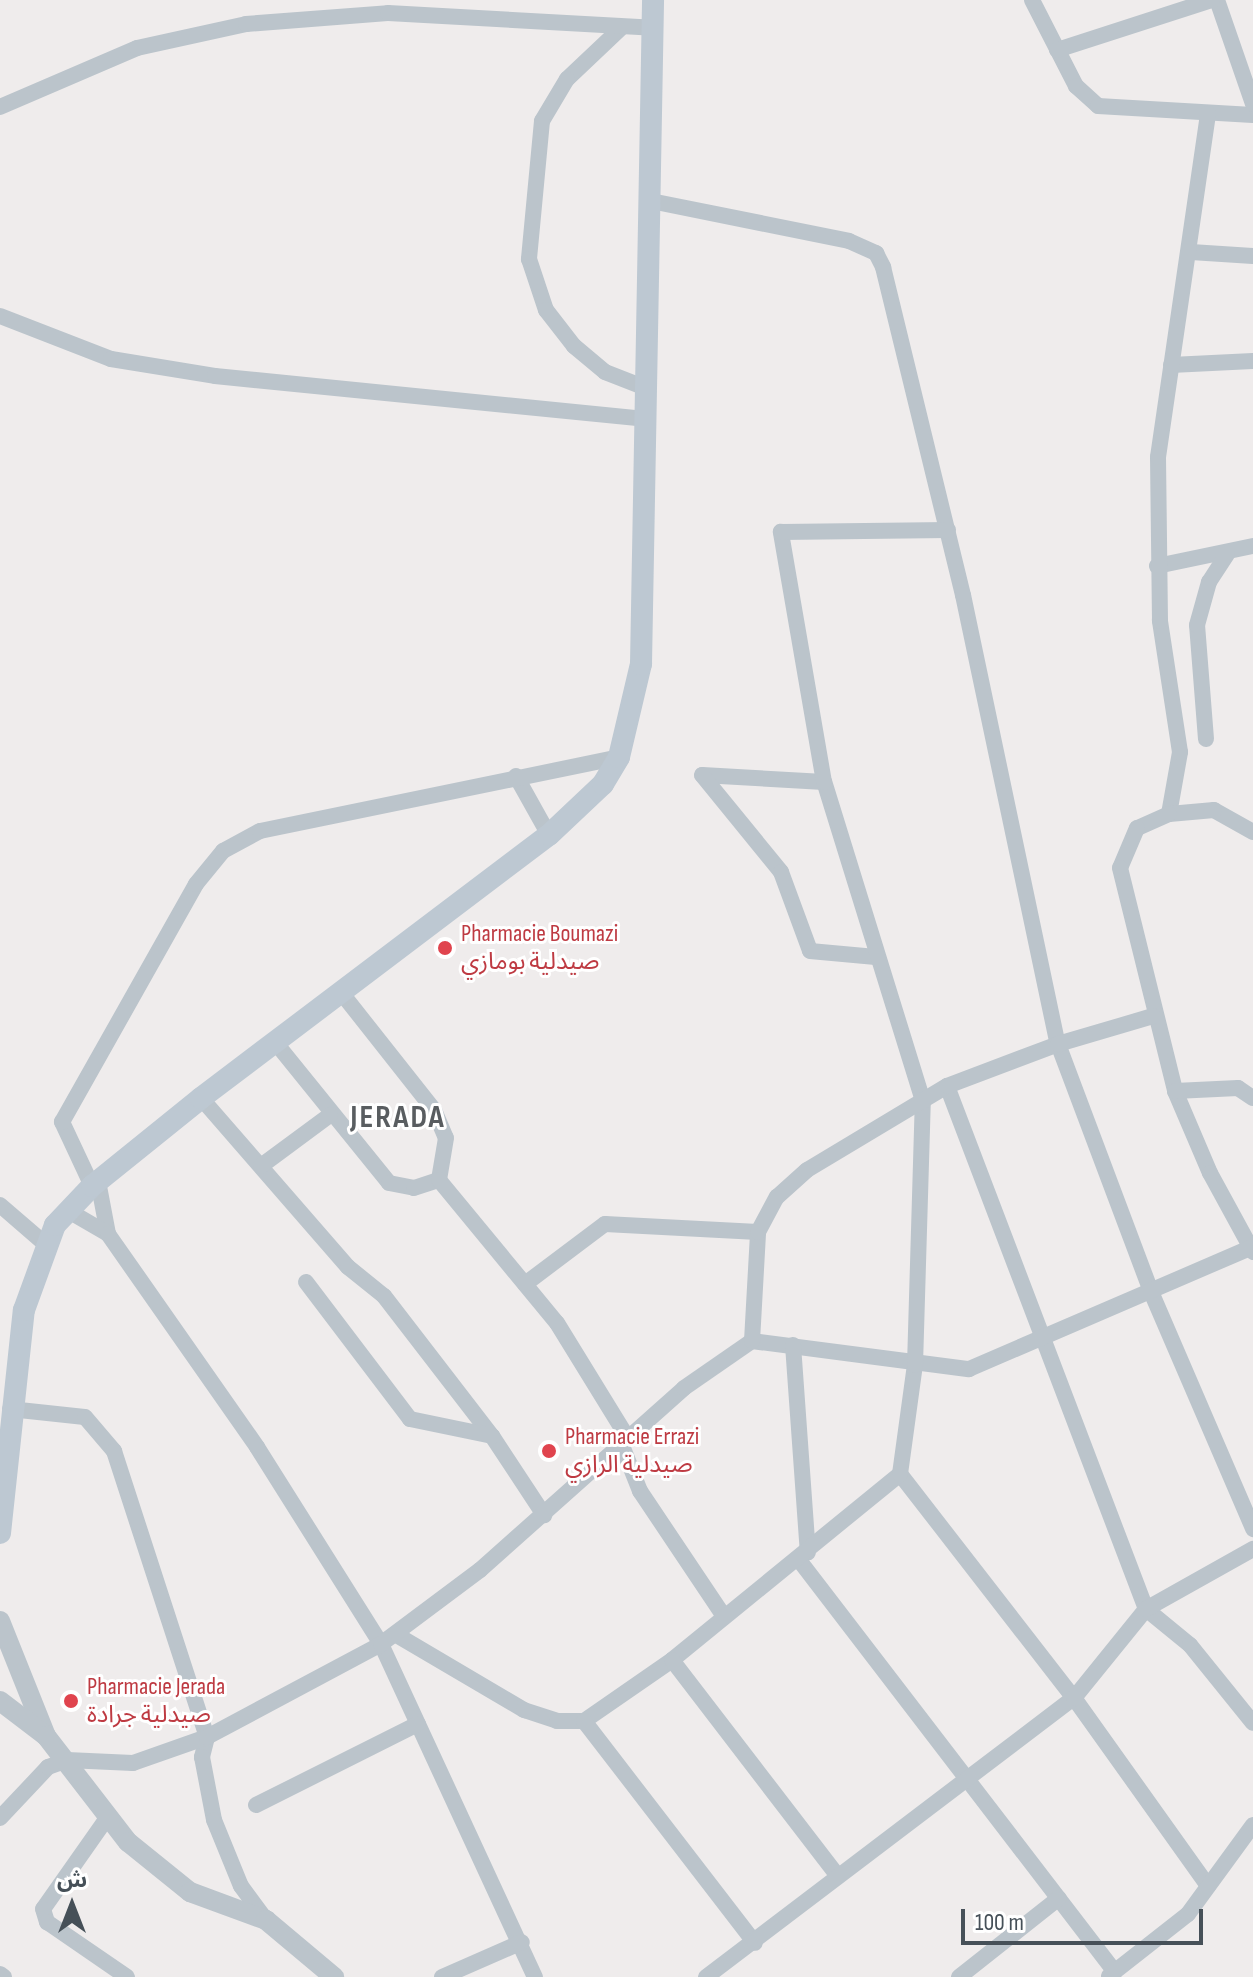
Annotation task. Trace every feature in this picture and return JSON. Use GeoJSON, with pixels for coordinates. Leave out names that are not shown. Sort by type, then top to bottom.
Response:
{"type":"FeatureCollection","features":[{"type":"Feature","properties":{"kind":"main road"},"geometry":{"type":"LineString","coordinates":[[0,1533],[2,1467],[24,1310],[44,1243],[67,1210],[95,1183],[201,1098],[549,835],[603,784],[619,757],[641,664],[653,0]]}},
{"type":"Feature","properties":{"kind":"street"},"geometry":{"type":"LineString","coordinates":[[1032,0],[1076,86],[1098,106],[1253,115]]}},
{"type":"Feature","properties":{"kind":"street"},"geometry":{"type":"LineString","coordinates":[[1057,50],[1214,0],[1253,104]]}},
{"type":"Feature","properties":{"kind":"street"},"geometry":{"type":"LineString","coordinates":[[0,107],[137,48],[246,24],[388,13],[653,28]]}},
{"type":"Feature","properties":{"kind":"street"},"geometry":{"type":"LineString","coordinates":[[621,28],[567,79],[542,121],[529,259],[546,310],[574,346],[605,372],[646,388]]}},
{"type":"Feature","properties":{"kind":"street"},"geometry":{"type":"LineString","coordinates":[[1169,814],[1180,752],[1157,566],[1158,457],[1191,252],[1208,114]]}},
{"type":"Feature","properties":{"kind":"street"},"geometry":{"type":"LineString","coordinates":[[651,201],[849,241],[876,253],[898,316],[948,530],[1058,1044],[1152,1294],[1253,1529]]}},
{"type":"Feature","properties":{"kind":"street"},"geometry":{"type":"LineString","coordinates":[[1191,252],[1253,256]]}},
{"type":"Feature","properties":{"kind":"street"},"geometry":{"type":"LineString","coordinates":[[0,316],[111,359],[215,376],[645,419]]}},
{"type":"Feature","properties":{"kind":"street"},"geometry":{"type":"LineString","coordinates":[[1171,365],[1253,361]]}},
{"type":"Feature","properties":{"kind":"street"},"geometry":{"type":"LineString","coordinates":[[395,1634],[524,1710],[557,1721],[584,1721],[672,1660],[723,1615],[803,1556],[900,1474],[915,1365],[923,1101],[824,782],[781,532],[948,530]]}},
{"type":"Feature","properties":{"kind":"street"},"geometry":{"type":"LineString","coordinates":[[1157,566],[1227,554],[1253,546]]}},
{"type":"Feature","properties":{"kind":"street"},"geometry":{"type":"LineString","coordinates":[[1206,739],[1197,625],[1209,582],[1227,554]]}},
{"type":"Feature","properties":{"kind":"street"},"geometry":{"type":"LineString","coordinates":[[535,1977],[522,1942],[381,1644],[257,1447],[108,1234],[95,1183],[62,1122],[196,884],[223,851],[260,831],[619,757]]}},
{"type":"Feature","properties":{"kind":"street"},"geometry":{"type":"LineString","coordinates":[[824,782],[702,775],[781,872],[810,951],[876,957]]}},
{"type":"Feature","properties":{"kind":"street"},"geometry":{"type":"LineString","coordinates":[[516,776],[549,835]]}},
{"type":"Feature","properties":{"kind":"street"},"geometry":{"type":"LineString","coordinates":[[0,1818],[37,1772],[67,1760],[133,1763],[207,1737],[381,1644],[544,1515],[624,1440],[752,1341],[915,1365],[969,1369],[1252,1250],[1175,1091],[1153,1016],[1121,858],[1137,828],[1169,814],[1214,810],[1253,832]]}},
{"type":"Feature","properties":{"kind":"street"},"geometry":{"type":"LineString","coordinates":[[340,991],[434,1110],[446,1138],[439,1180],[557,1323],[624,1440],[640,1491],[723,1615]]}},
{"type":"Feature","properties":{"kind":"street"},"geometry":{"type":"LineString","coordinates":[[752,1341],[758,1232],[777,1197],[807,1170],[947,1086],[1058,1044],[1153,1016]]}},
{"type":"Feature","properties":{"kind":"street"},"geometry":{"type":"LineString","coordinates":[[275,1042],[330,1115],[389,1183],[414,1188],[439,1180]]}},
{"type":"Feature","properties":{"kind":"street"},"geometry":{"type":"LineString","coordinates":[[947,1086],[1146,1609],[1190,1645],[1253,1723]]}},
{"type":"Feature","properties":{"kind":"street"},"geometry":{"type":"LineString","coordinates":[[1175,1091],[1238,1088],[1253,1098]]}},
{"type":"Feature","properties":{"kind":"street"},"geometry":{"type":"LineString","coordinates":[[201,1098],[348,1267],[384,1296],[492,1436],[544,1515]]}},
{"type":"Feature","properties":{"kind":"street"},"geometry":{"type":"LineString","coordinates":[[261,1166],[330,1115]]}},
{"type":"Feature","properties":{"kind":"street"},"geometry":{"type":"LineString","coordinates":[[0,1205],[44,1243]]}},
{"type":"Feature","properties":{"kind":"street"},"geometry":{"type":"LineString","coordinates":[[67,1210],[108,1234]]}},
{"type":"Feature","properties":{"kind":"street"},"geometry":{"type":"LineString","coordinates":[[525,1284],[605,1224],[758,1232]]}},
{"type":"Feature","properties":{"kind":"street"},"geometry":{"type":"LineString","coordinates":[[306,1282],[410,1419],[492,1436]]}},
{"type":"Feature","properties":{"kind":"street"},"geometry":{"type":"LineString","coordinates":[[793,1345],[803,1556],[1059,1898],[1111,1974],[1168,1934],[1253,1825]]}},
{"type":"Feature","properties":{"kind":"street"},"geometry":{"type":"LineString","coordinates":[[10,1409],[67,1413],[100,1427],[119,1464],[207,1737],[202,1757],[207,1796],[241,1886],[266,1920],[334,1977]]}},
{"type":"Feature","properties":{"kind":"street"},"geometry":{"type":"LineString","coordinates":[[900,1474],[1074,1698],[1208,1886]]}},
{"type":"Feature","properties":{"kind":"street"},"geometry":{"type":"LineString","coordinates":[[706,1977],[755,1943],[836,1874],[966,1775],[1074,1698],[1146,1609],[1253,1549]]}},
{"type":"Feature","properties":{"kind":"street"},"geometry":{"type":"LineString","coordinates":[[0,1621],[46,1736]]}},
{"type":"Feature","properties":{"kind":"street"},"geometry":{"type":"LineString","coordinates":[[672,1660],[836,1874]]}},
{"type":"Feature","properties":{"kind":"street"},"geometry":{"type":"LineString","coordinates":[[0,1701],[46,1736],[67,1760],[107,1818],[190,1892],[266,1920]]}},
{"type":"Feature","properties":{"kind":"street"},"geometry":{"type":"LineString","coordinates":[[584,1721],[755,1943]]}},
{"type":"Feature","properties":{"kind":"street"},"geometry":{"type":"LineString","coordinates":[[256,1805],[418,1724]]}},
{"type":"Feature","properties":{"kind":"street"},"geometry":{"type":"LineString","coordinates":[[107,1818],[43,1909],[47,1922],[127,1977]]}},
{"type":"Feature","properties":{"kind":"street"},"geometry":{"type":"LineString","coordinates":[[959,1977],[1059,1898]]}},
{"type":"Feature","properties":{"kind":"street"},"geometry":{"type":"LineString","coordinates":[[442,1977],[522,1942]]}},
{"type":"Feature","properties":{"kind":"place","name":"Pharmacie Boumazi صيدلية بومازي"},"geometry":{"type":"Point","coordinates":[445,948]}},
{"type":"Feature","properties":{"kind":"place","name":"Pharmacie Errazi صيدلية الرازي"},"geometry":{"type":"Point","coordinates":[549,1451]}},
{"type":"Feature","properties":{"kind":"place","name":"Pharmacie Jerada صيدلية جرادة"},"geometry":{"type":"Point","coordinates":[71,1701]}},
{"type":"Feature","properties":{"kind":"district","name":"JERADA"},"geometry":{"type":"Point","coordinates":[398,1118]}}]}
